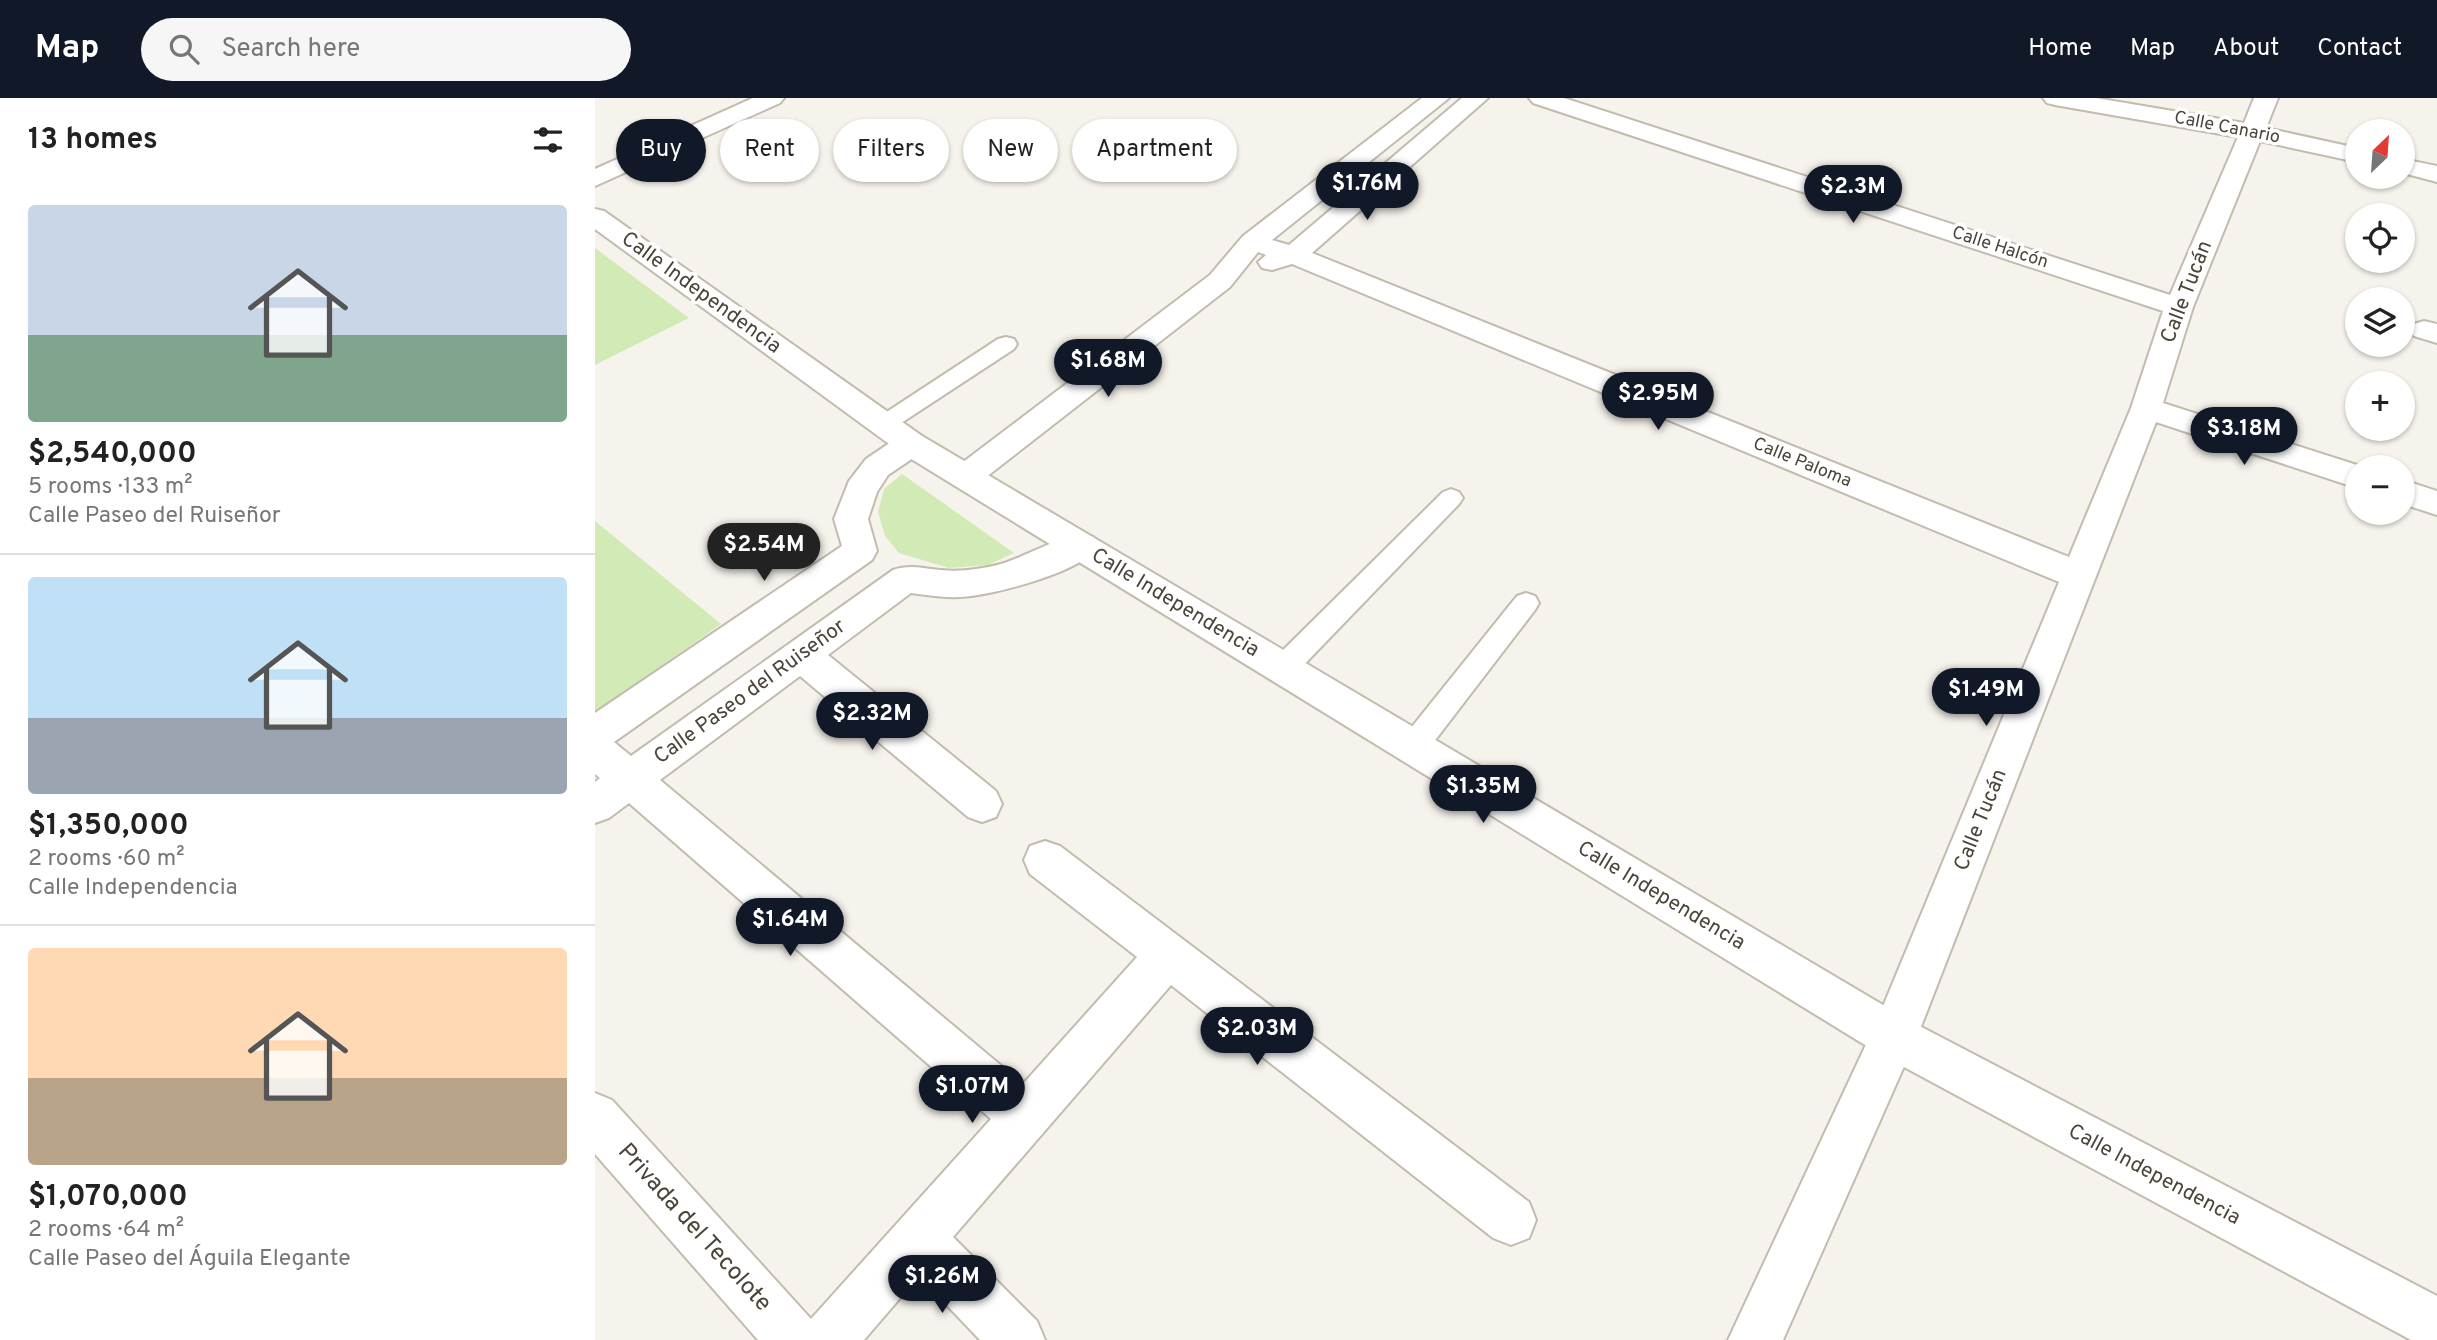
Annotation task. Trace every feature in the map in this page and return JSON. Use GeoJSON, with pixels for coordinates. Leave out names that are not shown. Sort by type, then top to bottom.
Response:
{"type":"FeatureCollection","features":[{"type":"Feature","properties":{"kind":"street"},"geometry":{"type":"LineString","coordinates":[[595,156],[724,98]]}},
{"type":"Feature","properties":{"kind":"street"},"geometry":{"type":"LineString","coordinates":[[595,178],[772,98]]}},
{"type":"Feature","properties":{"kind":"street"},"geometry":{"type":"LineString","coordinates":[[965,477],[1220,281],[1252,242],[1437,98]]}},
{"type":"Feature","properties":{"kind":"street"},"geometry":{"type":"LineString","coordinates":[[1220,281],[1293,255],[1476,98]]}},
{"type":"Feature","properties":{"kind":"street","name":"Calle Halcón"},"geometry":{"type":"LineString","coordinates":[[1541,98],[2179,307]]}},
{"type":"Feature","properties":{"kind":"street","name":"Calle Canario"},"geometry":{"type":"LineString","coordinates":[[2055,98],[2259,115],[2345,150]]}},
{"type":"Feature","properties":{"kind":"street","name":"Calle Tucán"},"geometry":{"type":"LineString","coordinates":[[1755,1340],[1894,1037],[2146,408],[2179,307],[2259,115]]}},
{"type":"Feature","properties":{"kind":"street"},"geometry":{"type":"LineString","coordinates":[[2415,169],[2437,174]]}},
{"type":"Feature","properties":{"kind":"street","name":"Calle Independencia"},"geometry":{"type":"LineString","coordinates":[[595,217],[897,434],[965,477],[1894,1037],[2437,1325]]}},
{"type":"Feature","properties":{"kind":"street","name":"Calle Paloma"},"geometry":{"type":"LineString","coordinates":[[1252,242],[1293,255],[2080,576]]}},
{"type":"Feature","properties":{"kind":"street"},"geometry":{"type":"LineString","coordinates":[[2146,408],[2345,473]]}},
{"type":"Feature","properties":{"kind":"street"},"geometry":{"type":"LineString","coordinates":[[897,434],[861,489],[851,519],[860,551],[905,579],[946,584],[996,577],[1046,565],[1081,547]]}},
{"type":"Feature","properties":{"kind":"street"},"geometry":{"type":"LineString","coordinates":[[2415,496],[2437,503]]}},
{"type":"Feature","properties":{"kind":"street"},"geometry":{"type":"LineString","coordinates":[[595,734],[860,551]]}},
{"type":"Feature","properties":{"kind":"street","name":"Calle Paseo del Ruiseñor"},"geometry":{"type":"LineString","coordinates":[[595,805],[905,579]]}},
{"type":"Feature","properties":{"kind":"street"},"geometry":{"type":"LineString","coordinates":[[801,655],[982,804]]}},
{"type":"Feature","properties":{"kind":"street"},"geometry":{"type":"LineString","coordinates":[[595,750],[1025,1117]]}},
{"type":"Feature","properties":{"kind":"street"},"geometry":{"type":"LineString","coordinates":[[1045,860],[1511,1220]]}},
{"type":"Feature","properties":{"kind":"street"},"geometry":{"type":"LineString","coordinates":[[828,1340],[1168,955]]}},
{"type":"Feature","properties":{"kind":"street","name":"Privada del Tecolote"},"geometry":{"type":"LineString","coordinates":[[595,1117],[794,1340]]}},
{"type":"Feature","properties":{"kind":"street"},"geometry":{"type":"LineString","coordinates":[[918,1239],[1018,1340]]}},
{"type":"Feature","properties":{"kind":"lane"},"geometry":{"type":"LineString","coordinates":[[897,434],[1006,344]]}},
{"type":"Feature","properties":{"kind":"lane"},"geometry":{"type":"LineString","coordinates":[[1283,668],[1451,498]]}},
{"type":"Feature","properties":{"kind":"lane"},"geometry":{"type":"LineString","coordinates":[[1413,747],[1526,603]]}},
{"type":"Feature","properties":{"kind":"green space"},"geometry":{"type":"Polygon","coordinates":[[[595,248],[689,318],[595,365],[595,248]]]}},
{"type":"Feature","properties":{"kind":"green space"},"geometry":{"type":"Polygon","coordinates":[[[902,474],[1014,553],[988,565],[949,568],[899,553],[885,536],[878,512],[884,489],[902,474]]]}},
{"type":"Feature","properties":{"kind":"green space"},"geometry":{"type":"Polygon","coordinates":[[[595,521],[721,624],[595,712],[595,521]]]}}]}
